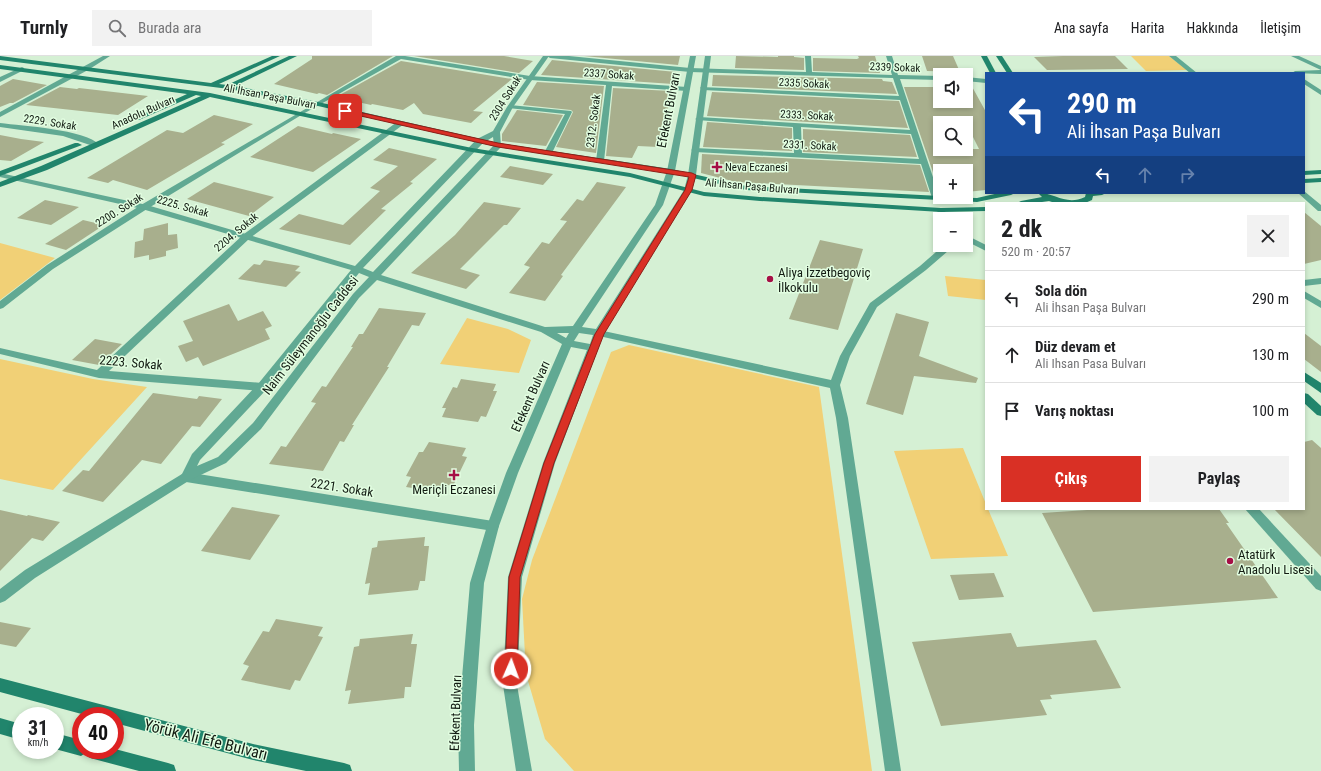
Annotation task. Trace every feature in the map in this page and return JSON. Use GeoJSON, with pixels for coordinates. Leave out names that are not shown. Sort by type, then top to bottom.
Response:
{"type":"FeatureCollection","features":[{"type":"Feature","properties":{"kind":"main road","name":"Anadolu Bulvarı"},"geometry":{"type":"LineString","coordinates":[[0,175],[65,150],[277,56]]}},
{"type":"Feature","properties":{"kind":"main road","name":"Anadolu Bulvarı"},"geometry":{"type":"LineString","coordinates":[[0,185],[16,180],[210,95],[294,56]]}},
{"type":"Feature","properties":{"kind":"main road"},"geometry":{"type":"LineString","coordinates":[[984,56],[992,72]]}},
{"type":"Feature","properties":{"kind":"main road"},"geometry":{"type":"LineString","coordinates":[[999,56],[1009,72]]}},
{"type":"Feature","properties":{"kind":"main road","name":"Ali İhsan Paşa Bulvarı"},"geometry":{"type":"LineString","coordinates":[[0,58],[227,87],[318,104],[480,142],[671,171],[746,188],[933,198]]}},
{"type":"Feature","properties":{"kind":"main road","name":"Ali İhsan Paşa Bulvarı"},"geometry":{"type":"LineString","coordinates":[[0,66],[210,95],[472,150],[630,175],[667,183],[704,194],[760,199],[941,210],[985,208]]}},
{"type":"Feature","properties":{"kind":"main road"},"geometry":{"type":"LineString","coordinates":[[1305,173],[1321,172]]}},
{"type":"Feature","properties":{"kind":"main road"},"geometry":{"type":"LineString","coordinates":[[1305,181],[1321,180]]}},
{"type":"Feature","properties":{"kind":"main road","name":"Ali İhsan Paşa Bulvarı"},"geometry":{"type":"LineString","coordinates":[[973,200],[1007,194]]}},
{"type":"Feature","properties":{"kind":"main road"},"geometry":{"type":"LineString","coordinates":[[1044,194],[1060,202]]}},
{"type":"Feature","properties":{"kind":"main road"},"geometry":{"type":"LineString","coordinates":[[1079,202],[1090,197]]}},
{"type":"Feature","properties":{"kind":"main road"},"geometry":{"type":"LineString","coordinates":[[1027,202],[1050,198]]}},
{"type":"Feature","properties":{"kind":"main road"},"geometry":{"type":"LineString","coordinates":[[1305,377],[1321,389]]}},
{"type":"Feature","properties":{"kind":"main road"},"geometry":{"type":"LineString","coordinates":[[1305,398],[1321,412]]}},
{"type":"Feature","properties":{"kind":"main road","name":"Yörük Ali Efe Bulvarı"},"geometry":{"type":"LineString","coordinates":[[0,685],[253,752],[344,771]]}},
{"type":"Feature","properties":{"kind":"main road"},"geometry":{"type":"LineString","coordinates":[[0,726],[12,729]]}},
{"type":"Feature","properties":{"kind":"main road"},"geometry":{"type":"LineString","coordinates":[[123,759],[168,771]]}},
{"type":"Feature","properties":{"kind":"street"},"geometry":{"type":"LineString","coordinates":[[0,115],[86,69],[107,56]]}},
{"type":"Feature","properties":{"kind":"street","name":"2304 Sokak"},"geometry":{"type":"LineString","coordinates":[[496,132],[510,107],[546,56]]}},
{"type":"Feature","properties":{"kind":"street","name":"2339 Sokak"},"geometry":{"type":"LineString","coordinates":[[550,56],[690,70],[933,78]]}},
{"type":"Feature","properties":{"kind":"street"},"geometry":{"type":"LineString","coordinates":[[636,65],[641,56]]}},
{"type":"Feature","properties":{"kind":"street","name":"Efekent Bulvarı"},"geometry":{"type":"LineString","coordinates":[[467,771],[466,725],[477,583],[493,526],[512,473],[568,343],[659,205],[671,171],[693,56]]}},
{"type":"Feature","properties":{"kind":"street"},"geometry":{"type":"LineString","coordinates":[[524,771],[510,684],[515,577],[549,463],[600,334],[688,190],[692,175],[698,118],[708,56]]}},
{"type":"Feature","properties":{"kind":"street"},"geometry":{"type":"LineString","coordinates":[[808,56],[809,74]]}},
{"type":"Feature","properties":{"kind":"street"},"geometry":{"type":"LineString","coordinates":[[889,56],[933,189]]}},
{"type":"Feature","properties":{"kind":"street"},"geometry":{"type":"LineString","coordinates":[[1172,56],[1193,72]]}},
{"type":"Feature","properties":{"kind":"street"},"geometry":{"type":"LineString","coordinates":[[1294,56],[1321,68]]}},
{"type":"Feature","properties":{"kind":"street","name":"2337 Sokak"},"geometry":{"type":"LineString","coordinates":[[400,57],[530,78],[687,89]]}},
{"type":"Feature","properties":{"kind":"street","name":"2200. Sokak"},"geometry":{"type":"LineString","coordinates":[[0,306],[50,267],[144,207],[301,113],[400,57]]}},
{"type":"Feature","properties":{"kind":"street"},"geometry":{"type":"LineString","coordinates":[[0,80],[22,69]]}},
{"type":"Feature","properties":{"kind":"street"},"geometry":{"type":"LineString","coordinates":[[1305,73],[1321,72]]}},
{"type":"Feature","properties":{"kind":"street"},"geometry":{"type":"LineString","coordinates":[[973,80],[985,79]]}},
{"type":"Feature","properties":{"kind":"street"},"geometry":{"type":"LineString","coordinates":[[1305,82],[1321,93]]}},
{"type":"Feature","properties":{"kind":"street","name":"2312. Sokak"},"geometry":{"type":"LineString","coordinates":[[600,161],[609,84]]}},
{"type":"Feature","properties":{"kind":"street","name":"2335 Sokak"},"geometry":{"type":"LineString","coordinates":[[703,88],[904,98]]}},
{"type":"Feature","properties":{"kind":"street"},"geometry":{"type":"LineString","coordinates":[[510,107],[569,112],[548,153]]}},
{"type":"Feature","properties":{"kind":"street","name":"2333. Sokak"},"geometry":{"type":"LineString","coordinates":[[698,118],[797,126],[915,132]]}},
{"type":"Feature","properties":{"kind":"street","name":"2204. Sokak"},"geometry":{"type":"LineString","coordinates":[[99,374],[247,236],[400,124]]}},
{"type":"Feature","properties":{"kind":"street","name":"2229. Sokak"},"geometry":{"type":"LineString","coordinates":[[0,125],[74,136],[88,140],[96,145]]}},
{"type":"Feature","properties":{"kind":"street"},"geometry":{"type":"LineString","coordinates":[[797,126],[798,156]]}},
{"type":"Feature","properties":{"kind":"street"},"geometry":{"type":"LineString","coordinates":[[496,132],[498,145]]}},
{"type":"Feature","properties":{"kind":"street","name":"Naim Süleymanoğlu Caddesi"},"geometry":{"type":"LineString","coordinates":[[186,477],[196,457],[262,387],[357,269],[480,142],[496,132]]}},
{"type":"Feature","properties":{"kind":"street","name":"Naim Süleymanoğlu Caddesi"},"geometry":{"type":"LineString","coordinates":[[0,597],[30,574],[186,477],[222,460],[257,426],[356,296],[498,145]]}},
{"type":"Feature","properties":{"kind":"street","name":"2331. Sokak"},"geometry":{"type":"LineString","coordinates":[[695,150],[924,162]]}},
{"type":"Feature","properties":{"kind":"street","name":"2225. Sokak"},"geometry":{"type":"LineString","coordinates":[[0,175],[16,180],[144,207],[247,236],[357,269],[544,330]]}},
{"type":"Feature","properties":{"kind":"street"},"geometry":{"type":"LineString","coordinates":[[1303,194],[1321,209]]}},
{"type":"Feature","properties":{"kind":"street"},"geometry":{"type":"LineString","coordinates":[[973,242],[985,248]]}},
{"type":"Feature","properties":{"kind":"street"},"geometry":{"type":"LineString","coordinates":[[892,771],[843,425],[835,385],[848,350],[873,305],[943,252]]}},
{"type":"Feature","properties":{"kind":"street"},"geometry":{"type":"LineString","coordinates":[[1305,283],[1321,280]]}},
{"type":"Feature","properties":{"kind":"street"},"geometry":{"type":"LineString","coordinates":[[1305,295],[1321,305]]}},
{"type":"Feature","properties":{"kind":"street"},"geometry":{"type":"LineString","coordinates":[[544,330],[576,329],[835,385]]}},
{"type":"Feature","properties":{"kind":"street"},"geometry":{"type":"LineString","coordinates":[[544,330],[568,343],[594,348]]}},
{"type":"Feature","properties":{"kind":"street","name":"2223. Sokak"},"geometry":{"type":"LineString","coordinates":[[0,351],[99,374],[262,387]]}},
{"type":"Feature","properties":{"kind":"street","name":"2221. Sokak"},"geometry":{"type":"LineString","coordinates":[[186,477],[493,526]]}},
{"type":"Feature","properties":{"kind":"street"},"geometry":{"type":"LineString","coordinates":[[1252,510],[1321,585]]}},
{"type":"Feature","properties":{"kind":"shaded area"},"geometry":{"type":"Polygon","coordinates":[[[1131,56],[1169,56],[1187,70],[1146,71],[1131,56]]]}},
{"type":"Feature","properties":{"kind":"shaded area"},"geometry":{"type":"Polygon","coordinates":[[[0,243],[55,258],[0,300],[0,243]]]}},
{"type":"Feature","properties":{"kind":"shaded area"},"geometry":{"type":"Polygon","coordinates":[[[945,276],[985,280],[985,300],[948,296],[945,276]]]}},
{"type":"Feature","properties":{"kind":"shaded area"},"geometry":{"type":"Polygon","coordinates":[[[467,318],[508,329],[531,340],[519,373],[440,364],[467,318]]]}},
{"type":"Feature","properties":{"kind":"shaded area"},"geometry":{"type":"Polygon","coordinates":[[[629,345],[819,387],[872,771],[574,771],[545,739],[526,674],[522,599],[532,560],[611,352],[629,345]]]}},
{"type":"Feature","properties":{"kind":"shaded area"},"geometry":{"type":"Polygon","coordinates":[[[0,359],[93,379],[147,387],[53,490],[0,479],[0,359]]]}},
{"type":"Feature","properties":{"kind":"shaded area"},"geometry":{"type":"Polygon","coordinates":[[[963,448],[985,502],[985,510],[988,510],[1008,556],[931,559],[894,451],[963,448]]]}},
{"type":"Feature","properties":{"kind":"building"},"geometry":{"type":"Polygon","coordinates":[[[312,56],[393,56],[327,95],[274,84],[312,59],[312,56]]]}},
{"type":"Feature","properties":{"kind":"building"},"geometry":{"type":"Polygon","coordinates":[[[414,56],[504,56],[533,61],[519,73],[414,56]]]}},
{"type":"Feature","properties":{"kind":"building"},"geometry":{"type":"Polygon","coordinates":[[[584,56],[680,56],[678,65],[584,56]]]}},
{"type":"Feature","properties":{"kind":"building"},"geometry":{"type":"Polygon","coordinates":[[[736,56],[794,56],[804,58],[804,70],[735,68],[736,56]]]}},
{"type":"Feature","properties":{"kind":"building"},"geometry":{"type":"Polygon","coordinates":[[[858,56],[875,56],[880,73],[813,71],[813,58],[857,59],[859,58],[858,56]]]}},
{"type":"Feature","properties":{"kind":"building"},"geometry":{"type":"Polygon","coordinates":[[[922,56],[953,56],[958,68],[933,68],[933,71],[927,71],[922,56]]]}},
{"type":"Feature","properties":{"kind":"building"},"geometry":{"type":"Polygon","coordinates":[[[1115,56],[1128,69],[1047,70],[1034,57],[1115,56]]]}},
{"type":"Feature","properties":{"kind":"building"},"geometry":{"type":"Polygon","coordinates":[[[552,60],[676,72],[673,84],[541,75],[552,60]]]}},
{"type":"Feature","properties":{"kind":"building"},"geometry":{"type":"Polygon","coordinates":[[[401,61],[512,79],[473,111],[483,112],[471,123],[423,114],[414,103],[403,110],[336,97],[401,61]]]}},
{"type":"Feature","properties":{"kind":"building"},"geometry":{"type":"Polygon","coordinates":[[[713,75],[882,79],[883,81],[892,82],[897,94],[712,86],[713,75]]]}},
{"type":"Feature","properties":{"kind":"building"},"geometry":{"type":"Polygon","coordinates":[[[13,79],[47,85],[13,103],[0,107],[0,86],[13,79]]]}},
{"type":"Feature","properties":{"kind":"building"},"geometry":{"type":"Polygon","coordinates":[[[537,82],[604,86],[596,153],[556,147],[573,112],[571,110],[523,105],[537,82]]]}},
{"type":"Feature","properties":{"kind":"building"},"geometry":{"type":"Polygon","coordinates":[[[60,87],[148,96],[118,115],[26,105],[60,87]]]}},
{"type":"Feature","properties":{"kind":"building"},"geometry":{"type":"Polygon","coordinates":[[[904,87],[933,87],[933,108],[973,108],[973,88],[985,110],[985,190],[973,191],[973,164],[933,164],[933,172],[904,87]]]}},
{"type":"Feature","properties":{"kind":"building"},"geometry":{"type":"Polygon","coordinates":[[[613,88],[671,91],[666,121],[664,121],[658,147],[638,146],[632,158],[606,156],[613,88]]]}},
{"type":"Feature","properties":{"kind":"building"},"geometry":{"type":"Polygon","coordinates":[[[712,92],[899,101],[908,128],[707,116],[712,92]]]}},
{"type":"Feature","properties":{"kind":"building"},"geometry":{"type":"Polygon","coordinates":[[[517,110],[563,115],[546,146],[502,141],[502,134],[517,110]]]}},
{"type":"Feature","properties":{"kind":"building"},"geometry":{"type":"Polygon","coordinates":[[[214,115],[253,124],[221,143],[225,144],[147,190],[113,180],[108,183],[87,178],[167,130],[183,133],[214,115]]]}},
{"type":"Feature","properties":{"kind":"building"},"geometry":{"type":"Polygon","coordinates":[[[707,122],[792,128],[792,151],[703,147],[707,122]]]}},
{"type":"Feature","properties":{"kind":"building"},"geometry":{"type":"Polygon","coordinates":[[[298,126],[361,139],[313,172],[250,157],[298,126]]]}},
{"type":"Feature","properties":{"kind":"building"},"geometry":{"type":"Polygon","coordinates":[[[803,129],[910,135],[917,157],[803,152],[803,129]]]}},
{"type":"Feature","properties":{"kind":"building"},"geometry":{"type":"Polygon","coordinates":[[[0,135],[44,142],[11,161],[0,160],[0,135]]]}},
{"type":"Feature","properties":{"kind":"building"},"geometry":{"type":"Polygon","coordinates":[[[389,148],[437,159],[410,182],[413,183],[381,209],[386,210],[350,245],[279,229],[299,214],[343,225],[380,191],[370,188],[398,166],[373,160],[389,148]]]}},
{"type":"Feature","properties":{"kind":"building"},"geometry":{"type":"Polygon","coordinates":[[[702,154],[920,165],[929,192],[736,182],[701,173],[702,154]]]}},
{"type":"Feature","properties":{"kind":"building"},"geometry":{"type":"Polygon","coordinates":[[[510,166],[553,174],[543,185],[500,177],[510,166]]]}},
{"type":"Feature","properties":{"kind":"building"},"geometry":{"type":"Polygon","coordinates":[[[214,182],[274,197],[249,216],[187,199],[214,182]]]}},
{"type":"Feature","properties":{"kind":"building"},"geometry":{"type":"Polygon","coordinates":[[[597,182],[626,187],[561,275],[563,276],[545,301],[509,293],[530,267],[524,265],[542,242],[549,244],[567,221],[560,220],[577,199],[583,201],[597,182]]]}},
{"type":"Feature","properties":{"kind":"building"},"geometry":{"type":"Polygon","coordinates":[[[45,200],[79,207],[51,225],[17,218],[45,200]]]}},
{"type":"Feature","properties":{"kind":"building"},"geometry":{"type":"Polygon","coordinates":[[[484,202],[521,208],[507,225],[504,225],[460,269],[480,275],[466,289],[411,273],[455,235],[484,202]]]}},
{"type":"Feature","properties":{"kind":"building"},"geometry":{"type":"Polygon","coordinates":[[[1305,213],[1321,226],[1321,260],[1305,264],[1305,213]]]}},
{"type":"Feature","properties":{"kind":"building"},"geometry":{"type":"Polygon","coordinates":[[[83,220],[104,225],[66,250],[45,244],[83,220]]]}},
{"type":"Feature","properties":{"kind":"building"},"geometry":{"type":"Polygon","coordinates":[[[168,223],[168,235],[177,234],[178,248],[166,251],[166,256],[149,260],[149,255],[134,258],[135,242],[143,240],[144,229],[168,223]]]}},
{"type":"Feature","properties":{"kind":"building"},"geometry":{"type":"Polygon","coordinates":[[[820,240],[863,249],[838,330],[789,319],[820,240]]]}},
{"type":"Feature","properties":{"kind":"building"},"geometry":{"type":"Polygon","coordinates":[[[264,260],[300,266],[295,271],[301,272],[286,287],[238,279],[254,264],[260,265],[264,260]]]}},
{"type":"Feature","properties":{"kind":"building"},"geometry":{"type":"Polygon","coordinates":[[[229,304],[238,321],[263,311],[272,326],[265,329],[270,339],[203,366],[198,357],[186,362],[178,346],[193,341],[183,321],[229,304]]]}},
{"type":"Feature","properties":{"kind":"building"},"geometry":{"type":"Polygon","coordinates":[[[379,308],[426,313],[419,326],[412,325],[387,367],[389,367],[352,425],[354,425],[344,442],[340,441],[323,471],[269,464],[281,446],[286,447],[316,403],[311,402],[322,386],[326,387],[353,347],[351,347],[359,334],[363,334],[379,308]]]}},
{"type":"Feature","properties":{"kind":"building"},"geometry":{"type":"Polygon","coordinates":[[[896,313],[929,322],[919,356],[978,378],[976,383],[914,376],[903,415],[866,404],[896,313]]]}},
{"type":"Feature","properties":{"kind":"building"},"geometry":{"type":"Polygon","coordinates":[[[1305,334],[1321,346],[1321,372],[1305,360],[1305,334]]]}},
{"type":"Feature","properties":{"kind":"building"},"geometry":{"type":"Polygon","coordinates":[[[95,339],[122,344],[99,365],[72,360],[95,339]]]}},
{"type":"Feature","properties":{"kind":"building"},"geometry":{"type":"Polygon","coordinates":[[[461,379],[496,384],[493,391],[497,391],[486,417],[481,416],[478,422],[442,417],[446,408],[442,408],[453,387],[457,388],[461,379]]]}},
{"type":"Feature","properties":{"kind":"building"},"geometry":{"type":"Polygon","coordinates":[[[153,393],[197,399],[199,396],[222,399],[200,427],[192,426],[161,464],[142,460],[103,502],[62,491],[83,470],[89,471],[153,393]]]}},
{"type":"Feature","properties":{"kind":"building"},"geometry":{"type":"Polygon","coordinates":[[[1312,440],[1321,448],[1321,557],[1275,510],[1305,510],[1305,442],[1312,440]]]}},
{"type":"Feature","properties":{"kind":"building"},"geometry":{"type":"Polygon","coordinates":[[[429,442],[466,448],[462,456],[467,457],[453,486],[448,485],[445,493],[406,487],[411,477],[406,476],[419,452],[423,452],[429,442]]]}},
{"type":"Feature","properties":{"kind":"building"},"geometry":{"type":"Polygon","coordinates":[[[232,507],[280,515],[250,560],[201,551],[232,507]]]}},
{"type":"Feature","properties":{"kind":"building"},"geometry":{"type":"Polygon","coordinates":[[[0,510],[60,522],[43,541],[32,538],[0,571],[0,510]]]}},
{"type":"Feature","properties":{"kind":"building","name":"Atatürk Anadolu Lisesi"},"geometry":{"type":"Polygon","coordinates":[[[1087,510],[1220,510],[1229,523],[1226,523],[1278,598],[1093,612],[1042,513],[1087,510]]]}},
{"type":"Feature","properties":{"kind":"building"},"geometry":{"type":"Polygon","coordinates":[[[425,537],[424,546],[429,546],[425,581],[420,581],[418,590],[368,595],[370,583],[365,584],[372,548],[377,547],[378,541],[425,537]]]}},
{"type":"Feature","properties":{"kind":"building"},"geometry":{"type":"Polygon","coordinates":[[[994,573],[1004,597],[959,600],[950,575],[994,573]]]}},
{"type":"Feature","properties":{"kind":"building"},"geometry":{"type":"Polygon","coordinates":[[[276,619],[323,627],[318,636],[323,637],[300,681],[295,680],[290,690],[241,680],[249,666],[243,664],[263,631],[269,632],[276,619]]]}},
{"type":"Feature","properties":{"kind":"building"},"geometry":{"type":"Polygon","coordinates":[[[0,622],[31,628],[16,647],[0,644],[0,622]]]}},
{"type":"Feature","properties":{"kind":"building"},"geometry":{"type":"Polygon","coordinates":[[[1011,633],[1017,647],[1096,640],[1121,688],[1050,695],[1052,699],[1040,700],[1047,715],[941,726],[912,642],[1011,633]]]}},
{"type":"Feature","properties":{"kind":"building"},"geometry":{"type":"Polygon","coordinates":[[[413,634],[411,644],[417,644],[411,687],[405,687],[404,698],[348,704],[351,690],[345,691],[354,647],[359,646],[360,639],[413,634]]]}},
{"type":"Feature","properties":{"kind":"place","name":"Neva Eczanesi"},"geometry":{"type":"Point","coordinates":[717,167]}},
{"type":"Feature","properties":{"kind":"place","name":"Aliya İzzetbegoviç İlkokulu"},"geometry":{"type":"Point","coordinates":[770,279]}},
{"type":"Feature","properties":{"kind":"place","name":"Meriçli Eczanesi"},"geometry":{"type":"Point","coordinates":[454,475]}},
{"type":"Feature","properties":{"kind":"place","name":"Atatürk Anadolu Lisesi"},"geometry":{"type":"Point","coordinates":[1230,561]}},
{"type":"Feature","properties":{"kind":"route"},"geometry":{"type":"LineString","coordinates":[[345,111],[498,145],[692,175],[688,190],[600,334],[549,463],[515,577],[511,669]]}}]}
